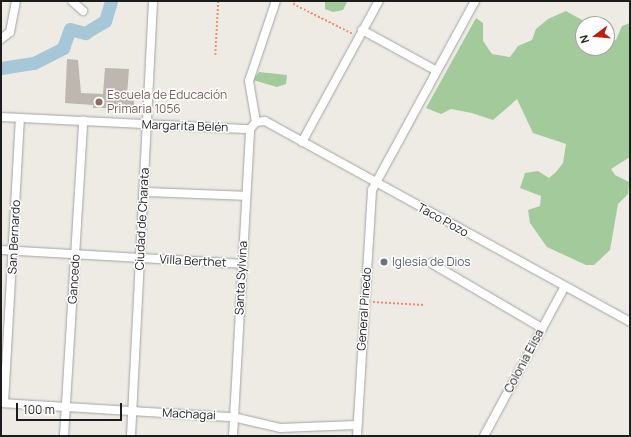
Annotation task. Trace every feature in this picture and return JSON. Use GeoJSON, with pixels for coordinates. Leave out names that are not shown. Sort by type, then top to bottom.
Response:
{"type":"FeatureCollection","features":[{"type":"Feature","properties":{"kind":"street"},"geometry":{"type":"LineString","coordinates":[[1,39],[10,32],[16,1]]}},
{"type":"Feature","properties":{"kind":"street","name":"Ciudad de Charata"},"geometry":{"type":"LineString","coordinates":[[131,436],[153,1]]}},
{"type":"Feature","properties":{"kind":"street"},"geometry":{"type":"LineString","coordinates":[[250,129],[256,122],[249,81],[276,1]]}},
{"type":"Feature","properties":{"kind":"street"},"geometry":{"type":"LineString","coordinates":[[302,142],[379,1]]}},
{"type":"Feature","properties":{"kind":"street","name":"General Pinedo"},"geometry":{"type":"LineString","coordinates":[[357,436],[372,190],[475,1]]}},
{"type":"Feature","properties":{"kind":"street"},"geometry":{"type":"LineString","coordinates":[[75,2],[83,11]]}},
{"type":"Feature","properties":{"kind":"street"},"geometry":{"type":"LineString","coordinates":[[360,34],[437,71]]}},
{"type":"Feature","properties":{"kind":"street","name":"Margarita Belén"},"geometry":{"type":"LineString","coordinates":[[1,117],[250,129]]}},
{"type":"Feature","properties":{"kind":"street","name":"San Bernardo"},"geometry":{"type":"LineString","coordinates":[[3,403],[20,118]]}},
{"type":"Feature","properties":{"kind":"street","name":"Gancedo"},"geometry":{"type":"LineString","coordinates":[[64,436],[83,121]]}},
{"type":"Feature","properties":{"kind":"street","name":"Taco Pozo"},"geometry":{"type":"LineString","coordinates":[[256,122],[266,121],[630,322]]}},
{"type":"Feature","properties":{"kind":"street","name":"Santa Sylvina"},"geometry":{"type":"LineString","coordinates":[[233,436],[250,129]]}},
{"type":"Feature","properties":{"kind":"street"},"geometry":{"type":"LineString","coordinates":[[144,192],[246,196]]}},
{"type":"Feature","properties":{"kind":"street","name":"Villa Berthet"},"geometry":{"type":"LineString","coordinates":[[1,250],[242,264]]}},
{"type":"Feature","properties":{"kind":"street"},"geometry":{"type":"LineString","coordinates":[[431,263],[542,328]]}},
{"type":"Feature","properties":{"kind":"street","name":"Colonia Elisa"},"geometry":{"type":"LineString","coordinates":[[484,436],[565,286]]}},
{"type":"Feature","properties":{"kind":"street","name":"Machagai"},"geometry":{"type":"LineString","coordinates":[[3,403],[233,417],[280,428],[357,425]]}},
{"type":"Feature","properties":{"kind":"path"},"geometry":{"type":"LineString","coordinates":[[215,55],[218,1]]}},
{"type":"Feature","properties":{"kind":"path"},"geometry":{"type":"LineString","coordinates":[[295,1],[293,4],[360,34]]}},
{"type":"Feature","properties":{"kind":"path"},"geometry":{"type":"LineString","coordinates":[[365,302],[424,305]]}},
{"type":"Feature","properties":{"kind":"green space"},"geometry":{"type":"Polygon","coordinates":[[[325,1],[362,1],[347,2],[343,10],[333,12],[325,9],[325,1]]]}},
{"type":"Feature","properties":{"kind":"green space"},"geometry":{"type":"Polygon","coordinates":[[[566,11],[575,16],[575,56],[615,56],[615,40],[622,26],[630,23],[630,157],[611,169],[615,175],[629,182],[628,194],[618,204],[610,250],[594,265],[586,265],[547,247],[530,223],[528,210],[540,206],[541,196],[520,188],[525,173],[538,171],[549,178],[556,172],[563,163],[566,144],[533,133],[517,99],[493,120],[472,113],[451,109],[441,114],[426,108],[476,18],[483,23],[483,41],[492,54],[510,57],[518,46],[532,40],[536,29],[548,19],[566,11]]]}},
{"type":"Feature","properties":{"kind":"green space"},"geometry":{"type":"Polygon","coordinates":[[[259,72],[287,75],[286,84],[277,87],[253,80],[259,72]]]}},
{"type":"Feature","properties":{"kind":"building"},"geometry":{"type":"Polygon","coordinates":[[[67,59],[78,60],[81,93],[103,94],[105,68],[129,69],[127,95],[134,96],[134,108],[93,108],[93,105],[65,103],[67,59]]]}},
{"type":"Feature","properties":{"kind":"waterway"},"geometry":{"type":"LineString","coordinates":[[1,68],[34,63],[63,48],[70,29],[85,33],[105,21],[111,1]]}},
{"type":"Feature","properties":{"kind":"place","name":"Escuela de Educación Primaria 1056"},"geometry":{"type":"Point","coordinates":[99,102]}},
{"type":"Feature","properties":{"kind":"place","name":"Iglesia de Dios"},"geometry":{"type":"Point","coordinates":[384,262]}}]}
